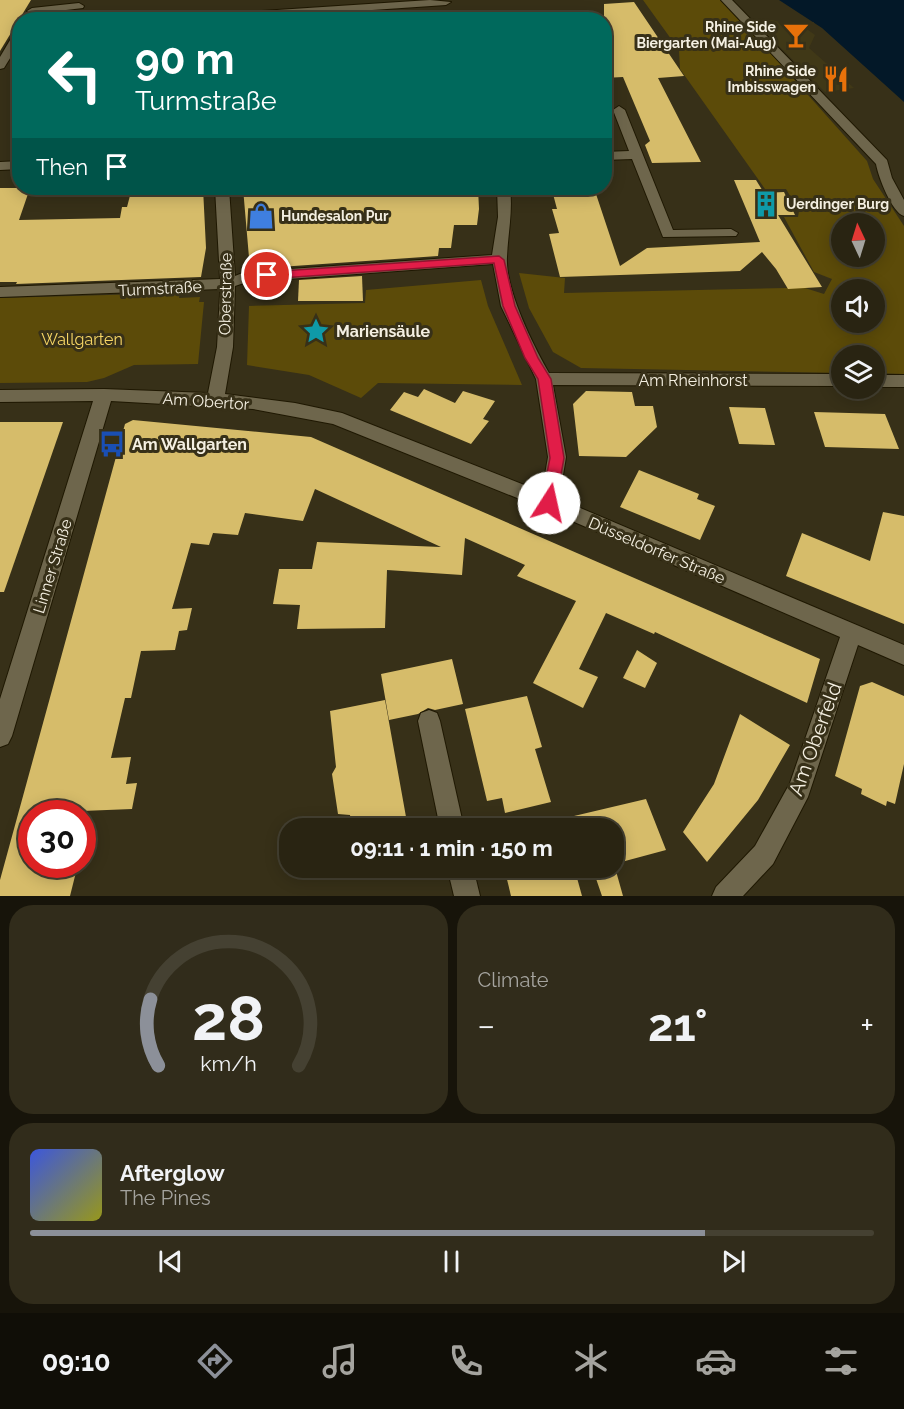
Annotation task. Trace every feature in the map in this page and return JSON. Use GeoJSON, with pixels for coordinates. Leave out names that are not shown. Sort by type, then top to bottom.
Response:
{"type":"FeatureCollection","features":[{"type":"Feature","properties":{"kind":"street"},"geometry":{"type":"LineString","coordinates":[[726,0],[882,163],[885,178],[904,211]]}},
{"type":"Feature","properties":{"kind":"street"},"geometry":{"type":"LineString","coordinates":[[261,12],[447,4]]}},
{"type":"Feature","properties":{"kind":"street"},"geometry":{"type":"LineString","coordinates":[[46,12],[79,6]]}},
{"type":"Feature","properties":{"kind":"street"},"geometry":{"type":"LineString","coordinates":[[0,66],[12,46]]}},
{"type":"Feature","properties":{"kind":"street"},"geometry":{"type":"LineString","coordinates":[[619,110],[668,234],[731,233]]}},
{"type":"Feature","properties":{"kind":"street"},"geometry":{"type":"LineString","coordinates":[[612,156],[638,155]]}},
{"type":"Feature","properties":{"kind":"street","name":"Oberstraße"},"geometry":{"type":"LineString","coordinates":[[214,399],[224,347],[229,283],[223,195]]}},
{"type":"Feature","properties":{"kind":"street"},"geometry":{"type":"LineString","coordinates":[[504,195],[505,217],[499,260],[509,306],[544,379],[557,458],[549,503]]}},
{"type":"Feature","properties":{"kind":"street","name":"Turmstraße"},"geometry":{"type":"LineString","coordinates":[[0,292],[110,290],[229,283],[245,277],[267,275],[499,260]]}},
{"type":"Feature","properties":{"kind":"street","name":"Am Rheinhorst"},"geometry":{"type":"LineString","coordinates":[[544,379],[831,380]]}},
{"type":"Feature","properties":{"kind":"street"},"geometry":{"type":"LineString","coordinates":[[885,381],[904,381]]}},
{"type":"Feature","properties":{"kind":"street"},"geometry":{"type":"LineString","coordinates":[[0,396],[104,395]]}},
{"type":"Feature","properties":{"kind":"street","name":"Am Obertor"},"geometry":{"type":"LineString","coordinates":[[104,395],[214,399],[308,411]]}},
{"type":"Feature","properties":{"kind":"street","name":"Linner Straße"},"geometry":{"type":"LineString","coordinates":[[0,736],[104,395]]}},
{"type":"Feature","properties":{"kind":"street","name":"Düsseldorfer Straße"},"geometry":{"type":"LineString","coordinates":[[308,411],[336,418],[549,503],[904,655]]}},
{"type":"Feature","properties":{"kind":"street","name":"Am Oberfeld"},"geometry":{"type":"LineString","coordinates":[[725,896],[764,855],[800,789],[852,633]]}},
{"type":"Feature","properties":{"kind":"street"},"geometry":{"type":"LineString","coordinates":[[429,722],[450,818]]}},
{"type":"Feature","properties":{"kind":"street"},"geometry":{"type":"LineString","coordinates":[[463,878],[467,896]]}},
{"type":"Feature","properties":{"kind":"green space"},"geometry":{"type":"Polygon","coordinates":[[[643,0],[723,0],[867,161],[873,179],[904,226],[904,374],[885,373],[885,345],[831,345],[831,373],[581,368],[553,352],[529,308],[519,273],[565,278],[564,293],[805,288],[824,294],[831,281],[831,333],[885,333],[885,279],[832,279],[814,272],[784,217],[798,217],[799,211],[786,189],[765,189],[680,69],[679,50],[643,0]]]}},
{"type":"Feature","properties":{"kind":"green space"},"geometry":{"type":"Polygon","coordinates":[[[481,280],[488,306],[522,385],[378,383],[361,398],[309,375],[247,365],[249,306],[365,303],[366,290],[481,280]]]}},
{"type":"Feature","properties":{"kind":"green space","name":"Wallgarten"},"geometry":{"type":"Polygon","coordinates":[[[180,293],[179,298],[200,297],[199,302],[204,302],[198,364],[134,365],[104,378],[87,382],[0,383],[0,298],[180,293]]]}},
{"type":"Feature","properties":{"kind":"sand"},"geometry":{"type":"Polygon","coordinates":[[[772,20],[808,30],[815,35],[809,48],[854,88],[825,92],[755,22],[772,20]]]}},
{"type":"Feature","properties":{"kind":"water"},"geometry":{"type":"Polygon","coordinates":[[[779,0],[904,0],[904,102],[822,28],[779,0]]]}},
{"type":"Feature","properties":{"kind":"building"},"geometry":{"type":"Polygon","coordinates":[[[0,0],[31,0],[24,12],[12,12],[12,31],[0,51],[0,0]]]}},
{"type":"Feature","properties":{"kind":"building"},"geometry":{"type":"Polygon","coordinates":[[[634,2],[684,76],[658,78],[701,162],[652,163],[645,145],[650,141],[623,77],[612,78],[612,12],[604,12],[604,4],[634,2]]]}},
{"type":"Feature","properties":{"kind":"building"},"geometry":{"type":"Polygon","coordinates":[[[734,180],[756,180],[764,193],[784,192],[795,215],[778,215],[822,287],[788,289],[762,252],[740,271],[560,277],[549,234],[559,233],[552,209],[557,209],[553,195],[596,195],[620,266],[647,248],[760,242],[734,180]]]}},
{"type":"Feature","properties":{"kind":"building"},"geometry":{"type":"Polygon","coordinates":[[[0,188],[12,188],[12,195],[28,195],[19,220],[120,218],[122,207],[127,207],[130,195],[203,195],[206,248],[201,277],[16,284],[17,282],[0,282],[0,188]]]}},
{"type":"Feature","properties":{"kind":"building"},"geometry":{"type":"Polygon","coordinates":[[[244,195],[478,195],[477,225],[454,225],[451,248],[439,248],[438,256],[250,269],[244,195]]]}},
{"type":"Feature","properties":{"kind":"building"},"geometry":{"type":"Polygon","coordinates":[[[362,276],[363,301],[298,301],[299,280],[362,276]]]}},
{"type":"Feature","properties":{"kind":"building"},"geometry":{"type":"Polygon","coordinates":[[[424,389],[455,403],[463,391],[495,401],[483,419],[489,421],[471,444],[390,410],[404,392],[418,397],[424,389]]]}},
{"type":"Feature","properties":{"kind":"building"},"geometry":{"type":"Polygon","coordinates":[[[586,391],[632,392],[635,406],[653,406],[657,427],[626,457],[579,456],[573,404],[586,391]]]}},
{"type":"Feature","properties":{"kind":"building"},"geometry":{"type":"Polygon","coordinates":[[[729,407],[765,408],[775,445],[739,444],[729,407]]]}},
{"type":"Feature","properties":{"kind":"building"},"geometry":{"type":"Polygon","coordinates":[[[814,412],[885,414],[899,449],[825,447],[814,412]]]}},
{"type":"Feature","properties":{"kind":"building"},"geometry":{"type":"Polygon","coordinates":[[[133,420],[311,437],[820,659],[807,703],[655,632],[654,634],[606,613],[579,669],[598,677],[583,708],[533,683],[576,601],[517,576],[525,565],[465,538],[462,575],[387,570],[385,628],[297,629],[300,605],[273,604],[279,569],[312,569],[317,542],[441,547],[315,489],[303,521],[245,513],[238,535],[213,533],[209,545],[191,543],[172,609],[192,608],[187,630],[179,631],[175,650],[141,651],[131,698],[125,698],[111,758],[131,757],[126,784],[137,783],[132,809],[96,810],[96,800],[22,800],[125,424],[133,420]]]}},
{"type":"Feature","properties":{"kind":"building"},"geometry":{"type":"Polygon","coordinates":[[[0,422],[63,422],[4,592],[0,592],[0,422]]]}},
{"type":"Feature","properties":{"kind":"building"},"geometry":{"type":"Polygon","coordinates":[[[639,470],[699,494],[697,499],[715,506],[700,540],[620,507],[639,470]]]}},
{"type":"Feature","properties":{"kind":"building"},"geometry":{"type":"Polygon","coordinates":[[[883,512],[904,516],[904,624],[786,576],[802,533],[870,561],[883,512]]]}},
{"type":"Feature","properties":{"kind":"building"},"geometry":{"type":"Polygon","coordinates":[[[637,650],[657,663],[645,688],[623,678],[637,650]]]}},
{"type":"Feature","properties":{"kind":"building"},"geometry":{"type":"Polygon","coordinates":[[[452,659],[463,704],[435,710],[428,708],[418,714],[389,720],[381,674],[452,659]]]}},
{"type":"Feature","properties":{"kind":"building"},"geometry":{"type":"Polygon","coordinates":[[[872,682],[904,696],[904,764],[895,804],[887,801],[886,806],[861,794],[862,789],[835,776],[860,686],[872,682]]]}},
{"type":"Feature","properties":{"kind":"building"},"geometry":{"type":"Polygon","coordinates":[[[527,696],[542,747],[535,749],[551,802],[505,813],[502,798],[487,801],[465,709],[527,696]]]}},
{"type":"Feature","properties":{"kind":"building"},"geometry":{"type":"Polygon","coordinates":[[[385,700],[406,818],[350,818],[350,815],[338,814],[332,774],[336,767],[330,711],[385,700]]]}},
{"type":"Feature","properties":{"kind":"building"},"geometry":{"type":"Polygon","coordinates":[[[740,714],[790,745],[758,800],[707,862],[683,832],[714,784],[740,714]]]}},
{"type":"Feature","properties":{"kind":"building"},"geometry":{"type":"Polygon","coordinates":[[[646,799],[666,850],[624,861],[624,818],[575,818],[574,816],[646,799]]]}},
{"type":"Feature","properties":{"kind":"building"},"geometry":{"type":"Polygon","coordinates":[[[18,814],[18,878],[74,878],[70,896],[0,896],[0,880],[18,814]]]}},
{"type":"Feature","properties":{"kind":"building"},"geometry":{"type":"Polygon","coordinates":[[[507,878],[577,878],[582,896],[511,896],[507,878]]]}},
{"type":"Feature","properties":{"kind":"building"},"geometry":{"type":"Polygon","coordinates":[[[596,878],[618,878],[623,896],[602,896],[596,878]]]}},
{"type":"Feature","properties":{"kind":"place","name":"Rhine Side Biergarten (Mai-Aug)"},"geometry":{"type":"Point","coordinates":[796,35]}},
{"type":"Feature","properties":{"kind":"place","name":"Rhine Side Imbisswagen"},"geometry":{"type":"Point","coordinates":[836,79]}},
{"type":"Feature","properties":{"kind":"place","name":"Uerdinger Burg"},"geometry":{"type":"Point","coordinates":[766,204]}},
{"type":"Feature","properties":{"kind":"place","name":"Hundesalon Pur"},"geometry":{"type":"Point","coordinates":[261,216]}},
{"type":"Feature","properties":{"kind":"place","name":"Mariensäule"},"geometry":{"type":"Point","coordinates":[316,331]}},
{"type":"Feature","properties":{"kind":"place","name":"Am Wallgarten"},"geometry":{"type":"Point","coordinates":[112,444]}},
{"type":"Feature","properties":{"kind":"route"},"geometry":{"type":"LineString","coordinates":[[267,275],[499,260],[509,306],[544,379],[557,458],[549,503]]}}]}
